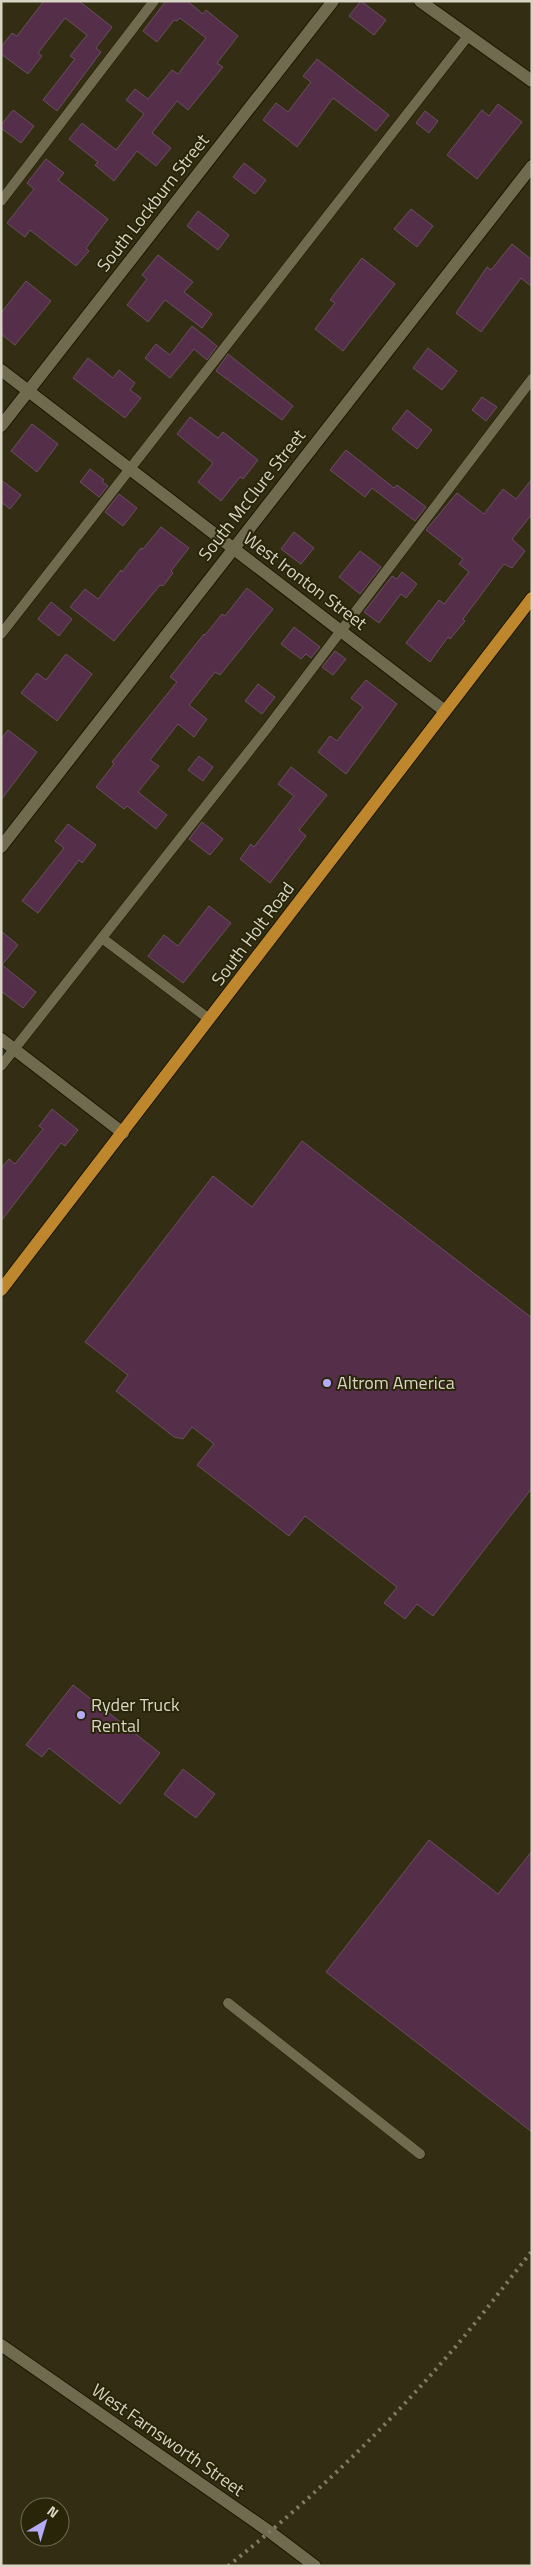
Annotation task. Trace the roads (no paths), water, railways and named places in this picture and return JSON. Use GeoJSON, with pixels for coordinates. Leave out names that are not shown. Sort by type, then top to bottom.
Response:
{"type":"FeatureCollection","features":[{"type":"Feature","properties":{"kind":"main road","name":"South Holt Road"},"geometry":{"type":"LineString","coordinates":[[1,1290],[532,598]]}},
{"type":"Feature","properties":{"kind":"street","name":"South Lockburn Street"},"geometry":{"type":"LineString","coordinates":[[1,426],[333,1]]}},
{"type":"Feature","properties":{"kind":"street"},"geometry":{"type":"LineString","coordinates":[[420,1],[532,81]]}},
{"type":"Feature","properties":{"kind":"street","name":"South McClure Street"},"geometry":{"type":"LineString","coordinates":[[1,847],[532,166]]}},
{"type":"Feature","properties":{"kind":"street","name":"West Ironton Street"},"geometry":{"type":"LineString","coordinates":[[1,370],[445,711]]}},
{"type":"Feature","properties":{"kind":"street"},"geometry":{"type":"LineString","coordinates":[[1,1039],[123,1133]]}},
{"type":"Feature","properties":{"kind":"street","name":"West Farnsworth Street"},"geometry":{"type":"LineString","coordinates":[[1,2344],[270,2532],[315,2566]]}},
{"type":"Feature","properties":{"kind":"lane"},"geometry":{"type":"LineString","coordinates":[[1,201],[154,1]]}},
{"type":"Feature","properties":{"kind":"lane"},"geometry":{"type":"LineString","coordinates":[[1,634],[468,36]]}},
{"type":"Feature","properties":{"kind":"lane"},"geometry":{"type":"LineString","coordinates":[[1,1066],[102,938],[532,379]]}},
{"type":"Feature","properties":{"kind":"lane"},"geometry":{"type":"LineString","coordinates":[[102,938],[209,1019]]}},
{"type":"Feature","properties":{"kind":"lane"},"geometry":{"type":"LineString","coordinates":[[228,2003],[420,2154]]}},
{"type":"Feature","properties":{"kind":"railway"},"geometry":{"type":"LineString","coordinates":[[228,2566],[286,2518],[368,2442],[455,2347],[532,2251]]}},
{"type":"Feature","properties":{"kind":"place","name":"Altrom America"},"geometry":{"type":"Point","coordinates":[327,1383]}},
{"type":"Feature","properties":{"kind":"place","name":"Ryder Truck Rental"},"geometry":{"type":"Point","coordinates":[81,1715]}}]}
